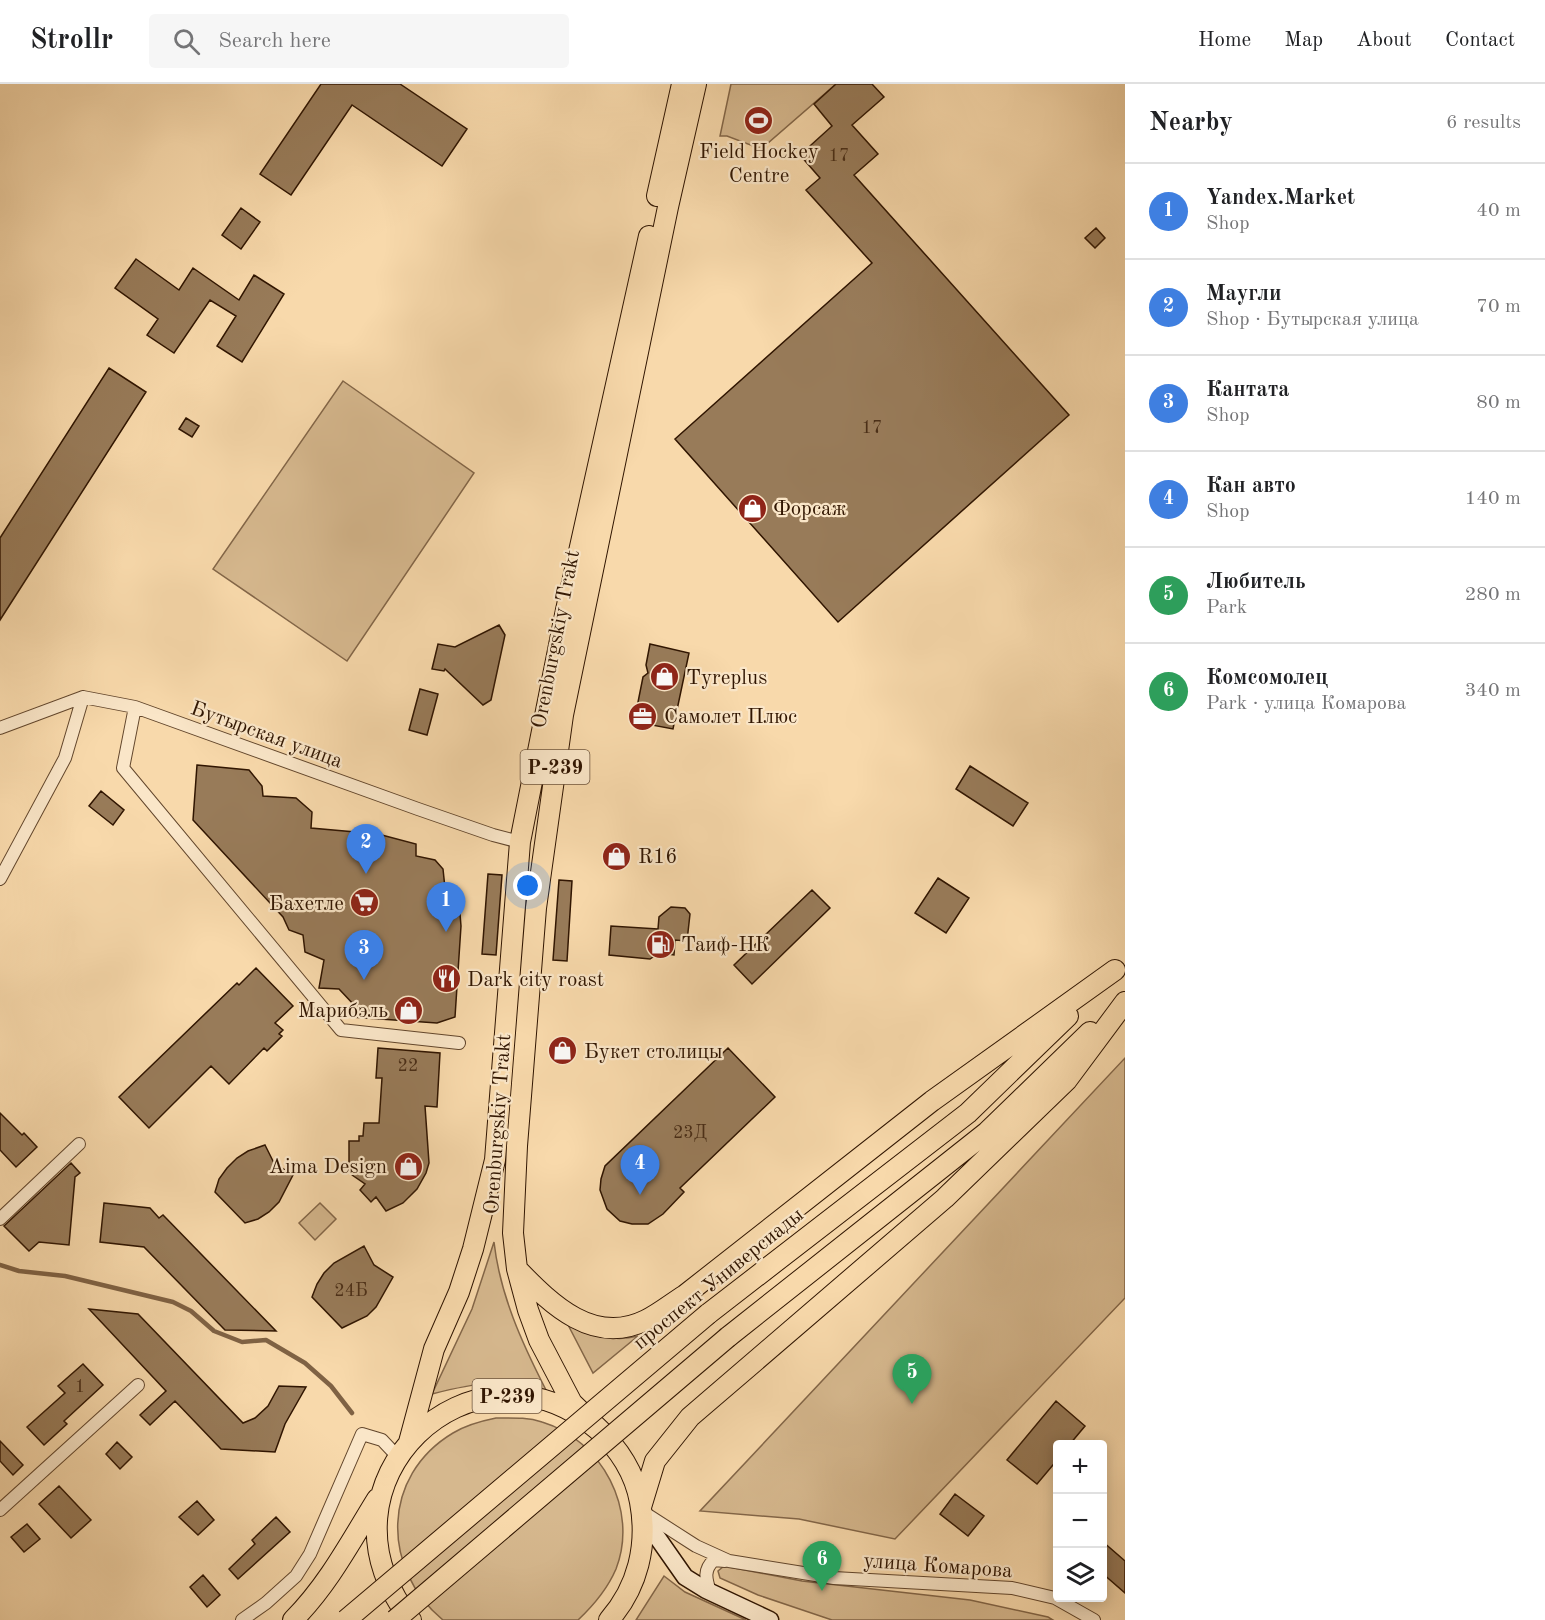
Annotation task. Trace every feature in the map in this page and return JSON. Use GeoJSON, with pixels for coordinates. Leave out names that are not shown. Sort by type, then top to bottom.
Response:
{"type":"FeatureCollection","features":[{"type":"Feature","properties":{"kind":"main road","name":"Orenburgskiy Trakt"},"geometry":{"type":"LineString","coordinates":[[403,1449],[434,1349],[459,1292],[473,1249],[495,1160],[520,842],[566,609],[682,84]]}},
{"type":"Feature","properties":{"kind":"main road","name":"Orenburgskiy Trakt"},"geometry":{"type":"LineString","coordinates":[[606,1437],[572,1403],[559,1381],[531,1320],[517,1269],[513,1233],[518,1146],[536,908],[563,715],[696,84]]}},
{"type":"Feature","properties":{"kind":"main road"},"geometry":{"type":"LineString","coordinates":[[517,1269],[554,1306],[588,1324],[609,1330],[644,1321],[685,1294],[932,1101],[1120,964]]}},
{"type":"Feature","properties":{"kind":"main road","name":"проспект Универсиады"},"geometry":{"type":"LineString","coordinates":[[346,1620],[708,1314],[968,1113],[1120,964]]}},
{"type":"Feature","properties":{"kind":"main road"},"geometry":{"type":"LineString","coordinates":[[395,1620],[728,1337],[987,1132],[1125,1000]]}},
{"type":"Feature","properties":{"kind":"main road"},"geometry":{"type":"LineString","coordinates":[[770,1620],[710,1592],[685,1577],[642,1512],[655,1461],[690,1417],[945,1198],[1067,1080],[1125,1000]]}},
{"type":"Feature","properties":{"kind":"main road","name":"Р-239"},"geometry":{"type":"LineString","coordinates":[[293,1620],[310,1603],[325,1582],[382,1491],[403,1449],[424,1427],[442,1414],[481,1399],[502,1396],[545,1401],[565,1408],[587,1421],[606,1437],[632,1474],[642,1512],[644,1537],[636,1576],[627,1595],[609,1620]]}},
{"type":"Feature","properties":{"kind":"main road","name":"Р-239"},"geometry":{"type":"LineString","coordinates":[[382,1491],[376,1530],[380,1560],[389,1588],[411,1620]]}},
{"type":"Feature","properties":{"kind":"street","name":"Бутырская улица"},"geometry":{"type":"LineString","coordinates":[[83,697],[135,707],[450,821],[493,836],[520,842]]}},
{"type":"Feature","properties":{"kind":"street"},"geometry":{"type":"LineString","coordinates":[[0,728],[83,697]]}},
{"type":"Feature","properties":{"kind":"street"},"geometry":{"type":"LineString","coordinates":[[0,879],[65,758],[83,697]]}},
{"type":"Feature","properties":{"kind":"street"},"geometry":{"type":"LineString","coordinates":[[135,707],[123,768],[340,1030],[459,1044]]}},
{"type":"Feature","properties":{"kind":"street"},"geometry":{"type":"LineString","coordinates":[[0,1219],[79,1144]]}},
{"type":"Feature","properties":{"kind":"street"},"geometry":{"type":"LineString","coordinates":[[0,1510],[138,1385]]}},
{"type":"Feature","properties":{"kind":"street"},"geometry":{"type":"LineString","coordinates":[[242,1620],[266,1603],[296,1576],[310,1554],[362,1434],[403,1449]]}},
{"type":"Feature","properties":{"kind":"street","name":"улица Комарова"},"geometry":{"type":"LineString","coordinates":[[642,1512],[696,1546],[729,1561],[834,1578],[1012,1588],[1055,1598],[1094,1620]]}},
{"type":"Feature","properties":{"kind":"street"},"geometry":{"type":"LineString","coordinates":[[710,1592],[706,1580],[707,1568],[714,1560],[729,1561]]}},
{"type":"Feature","properties":{"kind":"shaded area","name":"Field Hockey Centre"},"geometry":{"type":"Polygon","coordinates":[[[731,84],[836,84],[761,149],[727,136],[720,136],[731,84]]]}},
{"type":"Feature","properties":{"kind":"shaded area"},"geometry":{"type":"Polygon","coordinates":[[[343,381],[474,473],[347,661],[213,569],[343,381]]]}},
{"type":"Feature","properties":{"kind":"shaded area"},"geometry":{"type":"Polygon","coordinates":[[[1125,1058],[1125,1298],[895,1539],[799,1519],[700,1511],[1125,1058]]]}},
{"type":"Feature","properties":{"kind":"shaded area"},"geometry":{"type":"Polygon","coordinates":[[[320,1203],[336,1219],[315,1240],[299,1223],[320,1203]]]}},
{"type":"Feature","properties":{"kind":"shaded area"},"geometry":{"type":"Polygon","coordinates":[[[494,1242],[501,1281],[513,1318],[546,1390],[515,1384],[489,1383],[432,1394],[472,1309],[494,1242]]]}},
{"type":"Feature","properties":{"kind":"shaded area"},"geometry":{"type":"Polygon","coordinates":[[[566,1321],[583,1330],[609,1338],[638,1336],[593,1373],[566,1321]]]}},
{"type":"Feature","properties":{"kind":"shaded area"},"geometry":{"type":"Polygon","coordinates":[[[496,1418],[531,1419],[563,1431],[582,1444],[598,1461],[619,1501],[623,1524],[622,1546],[616,1569],[609,1584],[595,1603],[578,1620],[443,1620],[423,1599],[408,1575],[400,1550],[398,1524],[402,1498],[412,1473],[429,1451],[453,1433],[496,1418]]]}},
{"type":"Feature","properties":{"kind":"shaded area"},"geometry":{"type":"Polygon","coordinates":[[[724,1566],[802,1581],[970,1600],[1053,1620],[832,1620],[758,1595],[720,1578],[718,1571],[724,1566]]]}},
{"type":"Feature","properties":{"kind":"shaded area"},"geometry":{"type":"Polygon","coordinates":[[[664,1576],[685,1592],[746,1620],[636,1620],[664,1576]]]}},
{"type":"Feature","properties":{"kind":"building"},"geometry":{"type":"Polygon","coordinates":[[[321,84],[400,84],[467,129],[442,166],[352,105],[291,195],[260,174],[321,84]]]}},
{"type":"Feature","properties":{"kind":"building"},"geometry":{"type":"Polygon","coordinates":[[[836,84],[872,84],[884,97],[852,125],[878,154],[854,175],[1069,415],[838,622],[675,439],[872,263],[806,190],[820,178],[800,155],[832,126],[814,104],[836,84]]]}},
{"type":"Feature","properties":{"kind":"building"},"geometry":{"type":"Polygon","coordinates":[[[241,208],[260,222],[241,249],[222,235],[241,208]]]}},
{"type":"Feature","properties":{"kind":"building"},"geometry":{"type":"Polygon","coordinates":[[[1096,228],[1105,238],[1095,248],[1085,238],[1096,228]]]}},
{"type":"Feature","properties":{"kind":"building"},"geometry":{"type":"Polygon","coordinates":[[[136,259],[179,290],[193,268],[239,300],[254,275],[284,294],[242,362],[217,346],[236,316],[210,300],[174,353],[147,335],[158,319],[115,288],[136,259]]]}},
{"type":"Feature","properties":{"kind":"building"},"geometry":{"type":"Polygon","coordinates":[[[109,368],[146,392],[0,620],[0,538],[109,368]]]}},
{"type":"Feature","properties":{"kind":"building"},"geometry":{"type":"Polygon","coordinates":[[[186,418],[199,426],[192,437],[179,429],[186,418]]]}},
{"type":"Feature","properties":{"kind":"building"},"geometry":{"type":"Polygon","coordinates":[[[499,625],[505,635],[491,700],[483,705],[445,669],[444,671],[432,669],[438,644],[455,647],[499,625]]]}},
{"type":"Feature","properties":{"kind":"building"},"geometry":{"type":"Polygon","coordinates":[[[650,644],[689,653],[673,729],[641,723],[643,714],[637,707],[643,677],[648,673],[646,665],[650,644]]]}},
{"type":"Feature","properties":{"kind":"building"},"geometry":{"type":"Polygon","coordinates":[[[420,689],[438,694],[427,735],[409,730],[420,689]]]}},
{"type":"Feature","properties":{"kind":"building","name":"Бахетле"},"geometry":{"type":"Polygon","coordinates":[[[197,765],[249,770],[262,786],[263,796],[296,798],[312,812],[311,828],[378,834],[416,844],[416,856],[435,860],[443,869],[445,888],[458,890],[461,926],[455,1017],[437,1023],[352,1017],[355,1006],[339,989],[319,988],[324,960],[305,952],[303,935],[289,930],[283,917],[193,820],[197,765]]]}},
{"type":"Feature","properties":{"kind":"building"},"geometry":{"type":"Polygon","coordinates":[[[970,766],[1028,803],[1013,826],[956,789],[970,766]]]}},
{"type":"Feature","properties":{"kind":"building"},"geometry":{"type":"Polygon","coordinates":[[[101,791],[124,810],[113,825],[89,806],[101,791]]]}},
{"type":"Feature","properties":{"kind":"building"},"geometry":{"type":"Polygon","coordinates":[[[488,874],[502,875],[496,955],[482,954],[488,874]]]}},
{"type":"Feature","properties":{"kind":"building"},"geometry":{"type":"Polygon","coordinates":[[[938,878],[969,898],[946,933],[915,913],[938,878]]]}},
{"type":"Feature","properties":{"kind":"building"},"geometry":{"type":"Polygon","coordinates":[[[559,880],[572,881],[567,961],[553,960],[559,880]]]}},
{"type":"Feature","properties":{"kind":"building"},"geometry":{"type":"Polygon","coordinates":[[[812,890],[830,908],[752,984],[734,965],[812,890]]]}},
{"type":"Feature","properties":{"kind":"building"},"geometry":{"type":"Polygon","coordinates":[[[671,907],[685,908],[690,914],[687,941],[675,940],[674,955],[659,953],[650,959],[609,955],[611,926],[658,929],[659,917],[671,907]]]}},
{"type":"Feature","properties":{"kind":"building"},"geometry":{"type":"Polygon","coordinates":[[[256,968],[293,1006],[275,1023],[283,1030],[279,1034],[282,1036],[267,1051],[264,1048],[229,1084],[211,1066],[149,1128],[119,1097],[237,983],[239,985],[256,968]]]}},
{"type":"Feature","properties":{"kind":"building"},"geometry":{"type":"Polygon","coordinates":[[[378,1048],[440,1053],[437,1107],[425,1106],[429,1163],[426,1173],[417,1189],[403,1203],[386,1211],[376,1197],[371,1202],[360,1190],[365,1184],[352,1175],[353,1170],[349,1166],[349,1141],[359,1141],[359,1136],[363,1136],[364,1123],[379,1123],[382,1078],[376,1078],[378,1048]]]}},
{"type":"Feature","properties":{"kind":"building"},"geometry":{"type":"Polygon","coordinates":[[[728,1048],[775,1097],[680,1188],[684,1192],[663,1214],[648,1224],[620,1221],[607,1209],[600,1190],[605,1166],[728,1048]]]}},
{"type":"Feature","properties":{"kind":"building"},"geometry":{"type":"Polygon","coordinates":[[[0,1113],[37,1147],[16,1167],[0,1150],[0,1113]]]}},
{"type":"Feature","properties":{"kind":"building"},"geometry":{"type":"Polygon","coordinates":[[[265,1145],[274,1163],[293,1175],[279,1202],[269,1212],[245,1223],[215,1192],[219,1179],[237,1158],[265,1145]]]}},
{"type":"Feature","properties":{"kind":"building"},"geometry":{"type":"Polygon","coordinates":[[[71,1163],[80,1173],[75,1177],[69,1245],[39,1242],[29,1251],[4,1226],[71,1163]]]}},
{"type":"Feature","properties":{"kind":"building"},"geometry":{"type":"Polygon","coordinates":[[[104,1203],[150,1208],[159,1218],[163,1215],[276,1331],[225,1330],[144,1247],[100,1242],[104,1203]]]}},
{"type":"Feature","properties":{"kind":"building"},"geometry":{"type":"Polygon","coordinates":[[[364,1246],[374,1265],[393,1277],[376,1307],[367,1316],[342,1328],[312,1297],[324,1273],[334,1263],[364,1246]]]}},
{"type":"Feature","properties":{"kind":"building"},"geometry":{"type":"Polygon","coordinates":[[[89,1309],[138,1314],[243,1423],[255,1418],[268,1406],[279,1386],[306,1387],[285,1424],[275,1452],[221,1449],[175,1401],[150,1425],[140,1415],[166,1391],[89,1309]]]}},
{"type":"Feature","properties":{"kind":"building"},"geometry":{"type":"Polygon","coordinates":[[[83,1364],[103,1385],[64,1421],[67,1424],[44,1445],[27,1427],[65,1393],[58,1386],[83,1364]]]}},
{"type":"Feature","properties":{"kind":"building"},"geometry":{"type":"Polygon","coordinates":[[[1056,1401],[1085,1426],[1073,1440],[1053,1440],[1053,1465],[1037,1484],[1007,1460],[1056,1401]]]}},
{"type":"Feature","properties":{"kind":"building"},"geometry":{"type":"Polygon","coordinates":[[[0,1441],[23,1465],[13,1475],[0,1461],[0,1441]]]}},
{"type":"Feature","properties":{"kind":"building"},"geometry":{"type":"Polygon","coordinates":[[[117,1442],[132,1457],[120,1469],[106,1454],[117,1442]]]}},
{"type":"Feature","properties":{"kind":"building"},"geometry":{"type":"Polygon","coordinates":[[[59,1486],[91,1520],[71,1538],[39,1504],[59,1486]]]}},
{"type":"Feature","properties":{"kind":"building"},"geometry":{"type":"Polygon","coordinates":[[[955,1494],[984,1516],[968,1536],[940,1514],[955,1494]]]}},
{"type":"Feature","properties":{"kind":"building"},"geometry":{"type":"Polygon","coordinates":[[[197,1501],[214,1520],[198,1535],[179,1517],[197,1501]]]}},
{"type":"Feature","properties":{"kind":"building"},"geometry":{"type":"Polygon","coordinates":[[[276,1517],[290,1532],[238,1579],[229,1569],[255,1544],[252,1540],[276,1517]]]}},
{"type":"Feature","properties":{"kind":"building"},"geometry":{"type":"Polygon","coordinates":[[[27,1524],[40,1539],[24,1552],[11,1537],[27,1524]]]}},
{"type":"Feature","properties":{"kind":"building"},"geometry":{"type":"Polygon","coordinates":[[[1107,1545],[1125,1561],[1125,1593],[1107,1577],[1107,1545]]]}},
{"type":"Feature","properties":{"kind":"building"},"geometry":{"type":"Polygon","coordinates":[[[203,1575],[220,1595],[207,1607],[190,1587],[203,1575]]]}},
{"type":"Feature","properties":{"kind":"waterway"},"geometry":{"type":"LineString","coordinates":[[0,1265],[19,1271],[65,1276],[173,1302],[191,1311],[214,1331],[242,1342],[266,1340],[305,1363],[331,1386],[352,1413]]}},
{"type":"Feature","properties":{"kind":"place","name":"Field Hockey Centre"},"geometry":{"type":"Point","coordinates":[759,120]}},
{"type":"Feature","properties":{"kind":"place","name":"Форсаж"},"geometry":{"type":"Point","coordinates":[752,508]}},
{"type":"Feature","properties":{"kind":"place","name":"Tyreplus"},"geometry":{"type":"Point","coordinates":[665,677]}},
{"type":"Feature","properties":{"kind":"place","name":"Самолет Плюс"},"geometry":{"type":"Point","coordinates":[643,716]}},
{"type":"Feature","properties":{"kind":"place","name":"R16"},"geometry":{"type":"Point","coordinates":[617,856]}},
{"type":"Feature","properties":{"kind":"place","name":"Маугли"},"geometry":{"type":"Point","coordinates":[366,874]}},
{"type":"Feature","properties":{"kind":"place","name":"Бахетле"},"geometry":{"type":"Point","coordinates":[365,903]}},
{"type":"Feature","properties":{"kind":"place","name":"Yandex.Market"},"geometry":{"type":"Point","coordinates":[446,932]}},
{"type":"Feature","properties":{"kind":"place","name":"Таиф-НК"},"geometry":{"type":"Point","coordinates":[660,944]}},
{"type":"Feature","properties":{"kind":"place","name":"Dark city roast"},"geometry":{"type":"Point","coordinates":[446,979]}},
{"type":"Feature","properties":{"kind":"place","name":"Кантата"},"geometry":{"type":"Point","coordinates":[364,980]}},
{"type":"Feature","properties":{"kind":"place","name":"Марибэль"},"geometry":{"type":"Point","coordinates":[409,1010]}},
{"type":"Feature","properties":{"kind":"place","name":"Букет столицы"},"geometry":{"type":"Point","coordinates":[563,1051]}},
{"type":"Feature","properties":{"kind":"place","name":"Aima Design"},"geometry":{"type":"Point","coordinates":[408,1166]}},
{"type":"Feature","properties":{"kind":"place","name":"Кан авто"},"geometry":{"type":"Point","coordinates":[640,1195]}},
{"type":"Feature","properties":{"kind":"place","name":"Любитель"},"geometry":{"type":"Point","coordinates":[912,1404]}},
{"type":"Feature","properties":{"kind":"place","name":"Комсомолец"},"geometry":{"type":"Point","coordinates":[822,1591]}}]}
